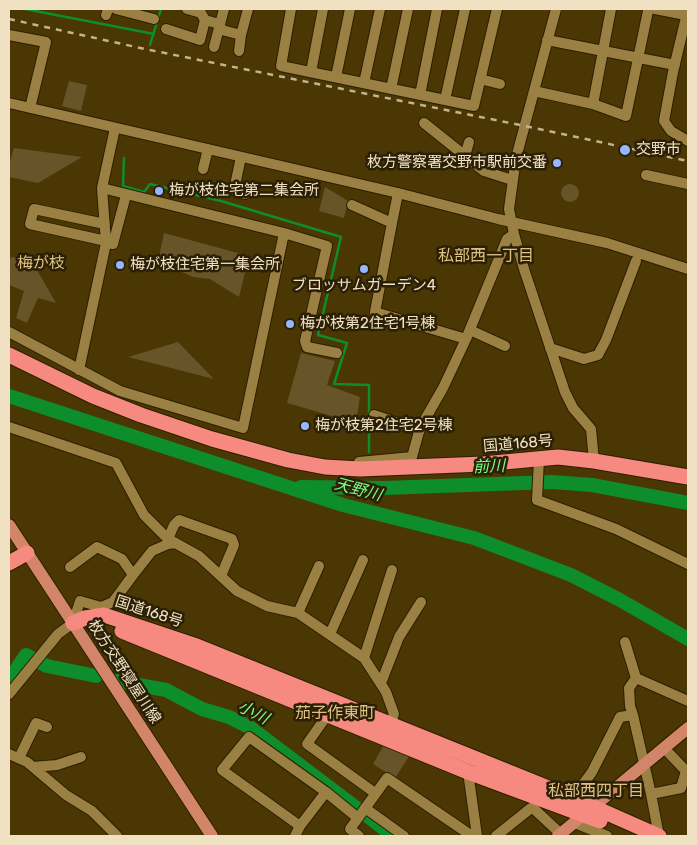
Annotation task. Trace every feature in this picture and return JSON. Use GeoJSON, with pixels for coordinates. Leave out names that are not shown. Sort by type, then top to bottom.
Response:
{"type":"FeatureCollection","features":[{"type":"Feature","properties":{"kind":"highway","name":"国道168号"},"geometry":{"type":"LineString","coordinates":[[9,355],[92,396],[141,415],[212,439],[288,460],[325,467],[360,469],[483,464],[558,457],[594,461],[688,477]]}},
{"type":"Feature","properties":{"kind":"highway"},"geometry":{"type":"LineString","coordinates":[[9,559],[26,552]]}},
{"type":"Feature","properties":{"kind":"highway"},"geometry":{"type":"LineString","coordinates":[[9,563],[26,552]]}},
{"type":"Feature","properties":{"kind":"highway","name":"国道168号"},"geometry":{"type":"LineString","coordinates":[[73,623],[85,618],[104,615],[194,645],[388,731],[468,772],[585,815],[633,836]]}},
{"type":"Feature","properties":{"kind":"highway","name":"国道168号"},"geometry":{"type":"LineString","coordinates":[[73,623],[86,621],[104,624],[328,714],[388,731],[573,798],[585,815],[659,836]]}},
{"type":"Feature","properties":{"kind":"main road","name":"枚方交野寝屋川線"},"geometry":{"type":"LineString","coordinates":[[9,526],[212,836]]}},
{"type":"Feature","properties":{"kind":"main road"},"geometry":{"type":"LineString","coordinates":[[561,836],[688,728]]}},
{"type":"Feature","properties":{"kind":"street"},"geometry":{"type":"LineString","coordinates":[[116,9],[154,19]]}},
{"type":"Feature","properties":{"kind":"street"},"geometry":{"type":"LineString","coordinates":[[166,30],[200,40],[205,20],[201,13],[187,9]]}},
{"type":"Feature","properties":{"kind":"street"},"geometry":{"type":"LineString","coordinates":[[214,47],[224,9]]}},
{"type":"Feature","properties":{"kind":"street"},"geometry":{"type":"LineString","coordinates":[[239,51],[248,9]]}},
{"type":"Feature","properties":{"kind":"street"},"geometry":{"type":"LineString","coordinates":[[289,9],[281,66],[474,106],[496,9]]}},
{"type":"Feature","properties":{"kind":"street"},"geometry":{"type":"LineString","coordinates":[[310,72],[323,9]]}},
{"type":"Feature","properties":{"kind":"street"},"geometry":{"type":"LineString","coordinates":[[336,77],[350,9]]}},
{"type":"Feature","properties":{"kind":"street"},"geometry":{"type":"LineString","coordinates":[[364,83],[380,9]]}},
{"type":"Feature","properties":{"kind":"street"},"geometry":{"type":"LineString","coordinates":[[391,89],[408,9]]}},
{"type":"Feature","properties":{"kind":"street"},"geometry":{"type":"LineString","coordinates":[[420,95],[437,9]]}},
{"type":"Feature","properties":{"kind":"street"},"geometry":{"type":"LineString","coordinates":[[445,100],[465,9]]}},
{"type":"Feature","properties":{"kind":"street"},"geometry":{"type":"LineString","coordinates":[[556,9],[516,158],[510,200],[511,221],[565,392],[573,408],[591,429],[594,461]]}},
{"type":"Feature","properties":{"kind":"street"},"geometry":{"type":"LineString","coordinates":[[593,104],[611,9]]}},
{"type":"Feature","properties":{"kind":"street"},"geometry":{"type":"LineString","coordinates":[[534,91],[593,104],[626,116],[638,58],[652,10],[687,12],[664,121],[670,131],[688,141]]}},
{"type":"Feature","properties":{"kind":"street"},"geometry":{"type":"LineString","coordinates":[[205,20],[219,24],[222,30],[242,35]]}},
{"type":"Feature","properties":{"kind":"street"},"geometry":{"type":"LineString","coordinates":[[9,34],[46,42],[30,108]]}},
{"type":"Feature","properties":{"kind":"street"},"geometry":{"type":"LineString","coordinates":[[547,40],[675,65]]}},
{"type":"Feature","properties":{"kind":"street"},"geometry":{"type":"LineString","coordinates":[[480,79],[500,84]]}},
{"type":"Feature","properties":{"kind":"street"},"geometry":{"type":"LineString","coordinates":[[9,103],[607,243],[688,269]]}},
{"type":"Feature","properties":{"kind":"street"},"geometry":{"type":"LineString","coordinates":[[424,123],[484,172],[512,180]]}},
{"type":"Feature","properties":{"kind":"street"},"geometry":{"type":"LineString","coordinates":[[79,370],[106,242],[102,188],[115,128]]}},
{"type":"Feature","properties":{"kind":"street"},"geometry":{"type":"LineString","coordinates":[[465,156],[468,142]]}},
{"type":"Feature","properties":{"kind":"street"},"geometry":{"type":"LineString","coordinates":[[203,169],[208,150]]}},
{"type":"Feature","properties":{"kind":"street"},"geometry":{"type":"LineString","coordinates":[[241,157],[234,190],[245,194]]}},
{"type":"Feature","properties":{"kind":"street"},"geometry":{"type":"LineString","coordinates":[[646,175],[688,184]]}},
{"type":"Feature","properties":{"kind":"street"},"geometry":{"type":"LineString","coordinates":[[102,188],[284,233],[326,246],[305,341],[307,347],[338,353]]}},
{"type":"Feature","properties":{"kind":"street"},"geometry":{"type":"LineString","coordinates":[[398,193],[376,312],[505,346]]}},
{"type":"Feature","properties":{"kind":"street"},"geometry":{"type":"LineString","coordinates":[[104,224],[34,208],[30,224],[113,244],[126,195]]}},
{"type":"Feature","properties":{"kind":"street"},"geometry":{"type":"LineString","coordinates":[[352,205],[392,224]]}},
{"type":"Feature","properties":{"kind":"street"},"geometry":{"type":"LineString","coordinates":[[9,332],[120,391],[243,428],[284,233]]}},
{"type":"Feature","properties":{"kind":"street"},"geometry":{"type":"LineString","coordinates":[[360,469],[360,462],[412,457],[418,441],[419,430],[443,388],[468,335],[506,240],[514,234]]}},
{"type":"Feature","properties":{"kind":"street"},"geometry":{"type":"LineString","coordinates":[[550,348],[584,359],[598,355],[606,340],[636,261]]}},
{"type":"Feature","properties":{"kind":"street"},"geometry":{"type":"LineString","coordinates":[[374,415],[419,430]]}},
{"type":"Feature","properties":{"kind":"street"},"geometry":{"type":"LineString","coordinates":[[9,427],[116,463],[144,515],[172,541],[199,556],[237,592],[268,606],[298,613],[364,658],[386,692],[394,714],[388,731]]}},
{"type":"Feature","properties":{"kind":"street"},"geometry":{"type":"LineString","coordinates":[[539,459],[536,500],[616,529],[688,564]]}},
{"type":"Feature","properties":{"kind":"street"},"geometry":{"type":"LineString","coordinates":[[104,615],[152,551],[172,541],[174,525],[179,520],[232,538],[234,545],[221,576]]}},
{"type":"Feature","properties":{"kind":"street"},"geometry":{"type":"LineString","coordinates":[[70,567],[98,547],[122,559],[133,575]]}},
{"type":"Feature","properties":{"kind":"street"},"geometry":{"type":"LineString","coordinates":[[330,634],[363,560]]}},
{"type":"Feature","properties":{"kind":"street"},"geometry":{"type":"LineString","coordinates":[[298,613],[319,566]]}},
{"type":"Feature","properties":{"kind":"street"},"geometry":{"type":"LineString","coordinates":[[364,658],[392,570]]}},
{"type":"Feature","properties":{"kind":"street"},"geometry":{"type":"LineString","coordinates":[[9,694],[58,634],[73,623],[80,601],[101,607],[113,602]]}},
{"type":"Feature","properties":{"kind":"street"},"geometry":{"type":"LineString","coordinates":[[381,683],[399,637],[421,602]]}},
{"type":"Feature","properties":{"kind":"street"},"geometry":{"type":"LineString","coordinates":[[625,642],[636,678],[688,701]]}},
{"type":"Feature","properties":{"kind":"street"},"geometry":{"type":"LineString","coordinates":[[636,678],[629,688],[630,706],[652,794],[659,836]]}},
{"type":"Feature","properties":{"kind":"street"},"geometry":{"type":"LineString","coordinates":[[328,714],[307,744],[375,793]]}},
{"type":"Feature","properties":{"kind":"street"},"geometry":{"type":"LineString","coordinates":[[573,798],[592,772],[620,717],[633,715]]}},
{"type":"Feature","properties":{"kind":"street"},"geometry":{"type":"LineString","coordinates":[[19,758],[32,721],[47,727]]}},
{"type":"Feature","properties":{"kind":"street"},"geometry":{"type":"LineString","coordinates":[[300,826],[222,770],[249,736],[326,792],[358,818]]}},
{"type":"Feature","properties":{"kind":"street"},"geometry":{"type":"LineString","coordinates":[[652,794],[681,788],[686,772],[664,748]]}},
{"type":"Feature","properties":{"kind":"street"},"geometry":{"type":"LineString","coordinates":[[9,754],[33,767],[66,795],[92,810],[117,836]]}},
{"type":"Feature","properties":{"kind":"street"},"geometry":{"type":"LineString","coordinates":[[33,767],[57,765],[81,757]]}},
{"type":"Feature","properties":{"kind":"street"},"geometry":{"type":"LineString","coordinates":[[468,772],[477,836]]}},
{"type":"Feature","properties":{"kind":"street"},"geometry":{"type":"LineString","coordinates":[[359,836],[350,829],[387,778],[472,836]]}},
{"type":"Feature","properties":{"kind":"street"},"geometry":{"type":"LineString","coordinates":[[295,836],[300,826],[326,792]]}},
{"type":"Feature","properties":{"kind":"street"},"geometry":{"type":"LineString","coordinates":[[365,808],[404,836]]}},
{"type":"Feature","properties":{"kind":"street"},"geometry":{"type":"LineString","coordinates":[[496,836],[531,808],[534,808],[561,836]]}},
{"type":"Feature","properties":{"kind":"street"},"geometry":{"type":"LineString","coordinates":[[585,815],[607,836]]}},
{"type":"Feature","properties":{"kind":"shaded area"},"geometry":{"type":"Polygon","coordinates":[[[69,81],[87,85],[81,111],[62,106],[69,81]]]}},
{"type":"Feature","properties":{"kind":"shaded area"},"geometry":{"type":"Polygon","coordinates":[[[14,148],[82,157],[38,183],[9,177],[9,164],[14,148]]]}},
{"type":"Feature","properties":{"kind":"shaded area"},"geometry":{"type":"Polygon","coordinates":[[[570,184],[576,187],[579,193],[576,199],[570,202],[564,199],[561,193],[564,187],[570,184]]]}},
{"type":"Feature","properties":{"kind":"shaded area"},"geometry":{"type":"Polygon","coordinates":[[[325,187],[348,201],[344,218],[319,211],[325,187]]]}},
{"type":"Feature","properties":{"kind":"shaded area"},"geometry":{"type":"Polygon","coordinates":[[[164,233],[249,256],[239,297],[210,279],[193,277],[158,261],[164,233]]]}},
{"type":"Feature","properties":{"kind":"shaded area"},"geometry":{"type":"Polygon","coordinates":[[[12,257],[24,258],[33,263],[56,303],[38,298],[27,323],[16,318],[24,291],[9,285],[9,259],[12,257]]]}},
{"type":"Feature","properties":{"kind":"shaded area"},"geometry":{"type":"Polygon","coordinates":[[[178,342],[214,379],[128,357],[178,342]]]}},
{"type":"Feature","properties":{"kind":"shaded area"},"geometry":{"type":"Polygon","coordinates":[[[301,353],[335,361],[327,385],[360,397],[356,423],[287,403],[301,353]]]}},
{"type":"Feature","properties":{"kind":"shaded area"},"geometry":{"type":"Polygon","coordinates":[[[384,745],[410,755],[395,778],[373,764],[384,745]]]}},
{"type":"Feature","properties":{"kind":"waterway"},"geometry":{"type":"LineString","coordinates":[[25,9],[154,34]]}},
{"type":"Feature","properties":{"kind":"waterway"},"geometry":{"type":"LineString","coordinates":[[150,45],[161,9]]}},
{"type":"Feature","properties":{"kind":"waterway"},"geometry":{"type":"LineString","coordinates":[[124,158],[123,186],[144,192],[150,184],[221,201],[341,237],[318,335],[347,343],[334,384],[369,385],[369,452]]}},
{"type":"Feature","properties":{"kind":"waterway","name":"天野川"},"geometry":{"type":"LineString","coordinates":[[9,396],[343,505],[474,538],[571,575],[620,600],[688,639]]}},
{"type":"Feature","properties":{"kind":"waterway","name":"前川"},"geometry":{"type":"LineString","coordinates":[[301,487],[384,488],[552,482],[592,485],[688,503]]}},
{"type":"Feature","properties":{"kind":"waterway","name":"小川"},"geometry":{"type":"LineString","coordinates":[[9,675],[14,673],[26,655],[47,666],[96,676]]}},
{"type":"Feature","properties":{"kind":"waterway","name":"小川"},"geometry":{"type":"LineString","coordinates":[[116,681],[166,690],[202,709],[229,717],[251,728],[358,809]]}},
{"type":"Feature","properties":{"kind":"waterway","name":"小川"},"geometry":{"type":"LineString","coordinates":[[365,814],[393,836]]}},
{"type":"Feature","properties":{"kind":"railway"},"geometry":{"type":"LineString","coordinates":[[9,19],[145,49],[688,161]]}},
{"type":"Feature","properties":{"kind":"place","name":"交野市"},"geometry":{"type":"Point","coordinates":[625,150]}},
{"type":"Feature","properties":{"kind":"place","name":"枚方警察署交野市駅前交番"},"geometry":{"type":"Point","coordinates":[557,163]}},
{"type":"Feature","properties":{"kind":"place","name":"梅が枝住宅第二集会所"},"geometry":{"type":"Point","coordinates":[159,191]}},
{"type":"Feature","properties":{"kind":"place","name":"梅が枝住宅第一集会所"},"geometry":{"type":"Point","coordinates":[120,265]}},
{"type":"Feature","properties":{"kind":"place","name":"ブロッサムガーデン4"},"geometry":{"type":"Point","coordinates":[364,269]}},
{"type":"Feature","properties":{"kind":"place","name":"梅が枝第2住宅1号棟"},"geometry":{"type":"Point","coordinates":[290,324]}},
{"type":"Feature","properties":{"kind":"place","name":"梅が枝第2住宅2号棟"},"geometry":{"type":"Point","coordinates":[305,426]}},
{"type":"Feature","properties":{"kind":"district","name":"私部西一丁目"},"geometry":{"type":"Point","coordinates":[486,256]}},
{"type":"Feature","properties":{"kind":"district","name":"梅が枝"},"geometry":{"type":"Point","coordinates":[41,263]}},
{"type":"Feature","properties":{"kind":"district","name":"茄子作東町"},"geometry":{"type":"Point","coordinates":[335,713]}},
{"type":"Feature","properties":{"kind":"district","name":"私部西四丁目"},"geometry":{"type":"Point","coordinates":[596,791]}}]}
